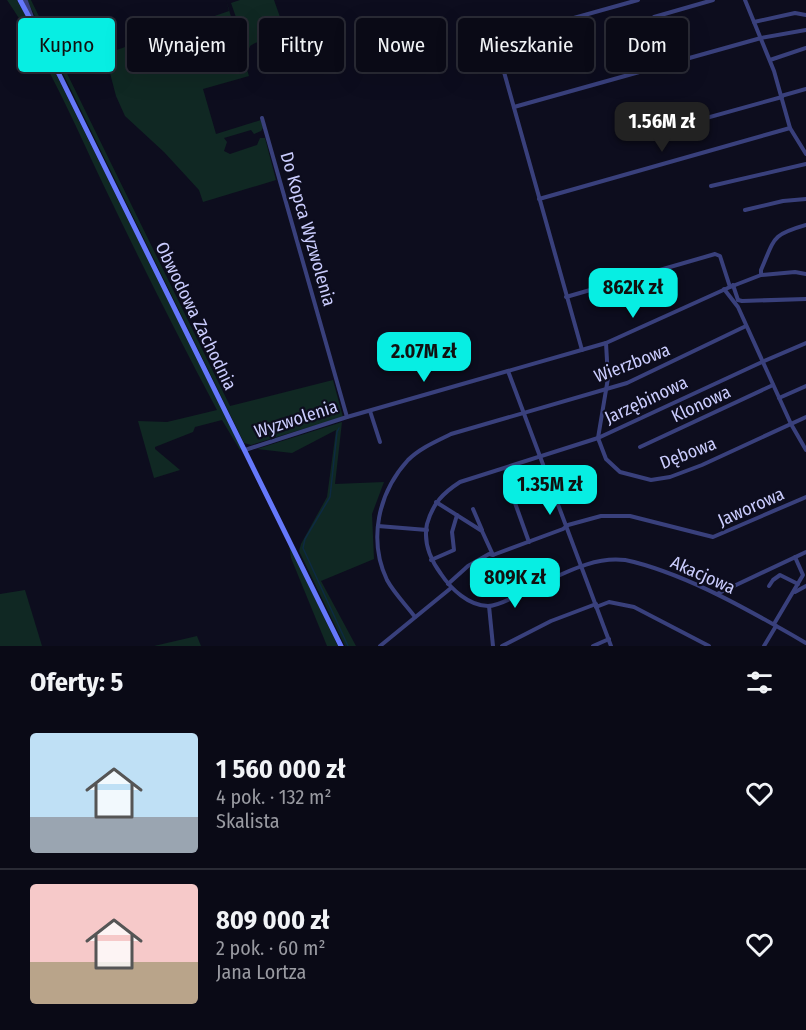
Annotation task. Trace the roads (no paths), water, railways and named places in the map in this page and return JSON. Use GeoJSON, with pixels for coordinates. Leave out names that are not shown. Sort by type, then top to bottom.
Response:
{"type":"FeatureCollection","features":[{"type":"Feature","properties":{"kind":"main road","name":"Obwodowa Zachodnia"},"geometry":{"type":"LineString","coordinates":[[22,0],[341,646]]}},
{"type":"Feature","properties":{"kind":"street"},"geometry":{"type":"LineString","coordinates":[[574,18],[638,0]]}},
{"type":"Feature","properties":{"kind":"street"},"geometry":{"type":"LineString","coordinates":[[654,17],[713,0]]}},
{"type":"Feature","properties":{"kind":"street"},"geometry":{"type":"LineString","coordinates":[[745,0],[770,60],[790,128],[806,154]]}},
{"type":"Feature","properties":{"kind":"street"},"geometry":{"type":"LineString","coordinates":[[754,22],[795,13],[806,15]]}},
{"type":"Feature","properties":{"kind":"street"},"geometry":{"type":"LineString","coordinates":[[514,107],[761,38],[806,30]]}},
{"type":"Feature","properties":{"kind":"street"},"geometry":{"type":"LineString","coordinates":[[770,60],[806,48]]}},
{"type":"Feature","properties":{"kind":"street"},"geometry":{"type":"LineString","coordinates":[[504,72],[582,350]]}},
{"type":"Feature","properties":{"kind":"street"},"geometry":{"type":"LineString","coordinates":[[645,135],[806,89]]}},
{"type":"Feature","properties":{"kind":"street","name":"Do Kopca Wyzwolenia"},"geometry":{"type":"LineString","coordinates":[[262,118],[347,417]]}},
{"type":"Feature","properties":{"kind":"street"},"geometry":{"type":"LineString","coordinates":[[539,199],[790,128]]}},
{"type":"Feature","properties":{"kind":"street"},"geometry":{"type":"LineString","coordinates":[[711,186],[806,164]]}},
{"type":"Feature","properties":{"kind":"street"},"geometry":{"type":"LineString","coordinates":[[745,210],[783,201],[806,199]]}},
{"type":"Feature","properties":{"kind":"street"},"geometry":{"type":"LineString","coordinates":[[761,275],[761,270],[777,236],[806,225]]}},
{"type":"Feature","properties":{"kind":"street"},"geometry":{"type":"LineString","coordinates":[[566,297],[715,254],[720,256],[738,300],[738,307]]}},
{"type":"Feature","properties":{"kind":"street","name":"Wyzwolenia"},"geometry":{"type":"LineString","coordinates":[[245,450],[347,417],[606,343],[724,289],[761,275],[795,272],[806,274]]}},
{"type":"Feature","properties":{"kind":"street"},"geometry":{"type":"LineString","coordinates":[[724,289],[738,307],[791,424],[806,450]]}},
{"type":"Feature","properties":{"kind":"street"},"geometry":{"type":"LineString","coordinates":[[738,300],[806,299]]}},
{"type":"Feature","properties":{"kind":"street","name":"Wierzbowa"},"geometry":{"type":"LineString","coordinates":[[415,617],[388,582],[377,553],[376,538],[387,491],[409,459],[429,444],[451,434],[607,389],[657,370],[746,326]]}},
{"type":"Feature","properties":{"kind":"street"},"geometry":{"type":"LineString","coordinates":[[598,438],[607,389],[609,361],[606,343]]}},
{"type":"Feature","properties":{"kind":"street","name":"Jarzębinowa"},"geometry":{"type":"LineString","coordinates":[[436,502],[444,493],[460,483],[598,438],[806,344]]}},
{"type":"Feature","properties":{"kind":"street"},"geometry":{"type":"LineString","coordinates":[[508,371],[611,646]]}},
{"type":"Feature","properties":{"kind":"street","name":"Klonowa"},"geometry":{"type":"LineString","coordinates":[[640,447],[773,385]]}},
{"type":"Feature","properties":{"kind":"street"},"geometry":{"type":"LineString","coordinates":[[779,398],[806,386]]}},
{"type":"Feature","properties":{"kind":"street"},"geometry":{"type":"LineString","coordinates":[[370,411],[380,442]]}},
{"type":"Feature","properties":{"kind":"street","name":"Dębowa"},"geometry":{"type":"LineString","coordinates":[[598,438],[606,459],[620,471],[642,478],[660,480],[682,474],[806,417]]}},
{"type":"Feature","properties":{"kind":"street"},"geometry":{"type":"LineString","coordinates":[[510,489],[528,542]]}},
{"type":"Feature","properties":{"kind":"street","name":"Jaworowa"},"geometry":{"type":"LineString","coordinates":[[380,646],[450,586],[468,566],[489,554],[493,555],[566,527],[601,516],[617,515],[630,516],[713,537],[806,497]]}},
{"type":"Feature","properties":{"kind":"street"},"geometry":{"type":"LineString","coordinates":[[482,531],[436,502],[427,530],[426,544],[431,560],[450,586],[471,602],[489,606],[493,646]]}},
{"type":"Feature","properties":{"kind":"street"},"geometry":{"type":"LineString","coordinates":[[473,508],[493,555]]}},
{"type":"Feature","properties":{"kind":"street"},"geometry":{"type":"LineString","coordinates":[[431,560],[454,550],[452,532],[457,515]]}},
{"type":"Feature","properties":{"kind":"street"},"geometry":{"type":"LineString","coordinates":[[378,526],[427,530]]}},
{"type":"Feature","properties":{"kind":"street"},"geometry":{"type":"LineString","coordinates":[[717,594],[806,552]]}},
{"type":"Feature","properties":{"kind":"street"},"geometry":{"type":"LineString","coordinates":[[764,646],[803,575],[795,557]]}},
{"type":"Feature","properties":{"kind":"street","name":"Akacjowa"},"geometry":{"type":"LineString","coordinates":[[489,606],[581,567],[617,559],[633,561],[717,594],[806,643]]}},
{"type":"Feature","properties":{"kind":"street"},"geometry":{"type":"LineString","coordinates":[[769,586],[780,575],[798,584]]}},
{"type":"Feature","properties":{"kind":"street"},"geometry":{"type":"LineString","coordinates":[[794,592],[806,586]]}},
{"type":"Feature","properties":{"kind":"street"},"geometry":{"type":"LineString","coordinates":[[501,646],[551,621],[609,602],[634,607],[709,646]]}},
{"type":"Feature","properties":{"kind":"street"},"geometry":{"type":"LineString","coordinates":[[593,646],[609,639]]}},
{"type":"Feature","properties":{"kind":"waterway"},"geometry":{"type":"LineString","coordinates":[[339,428],[330,497],[305,539],[303,548],[348,646]]}}]}
